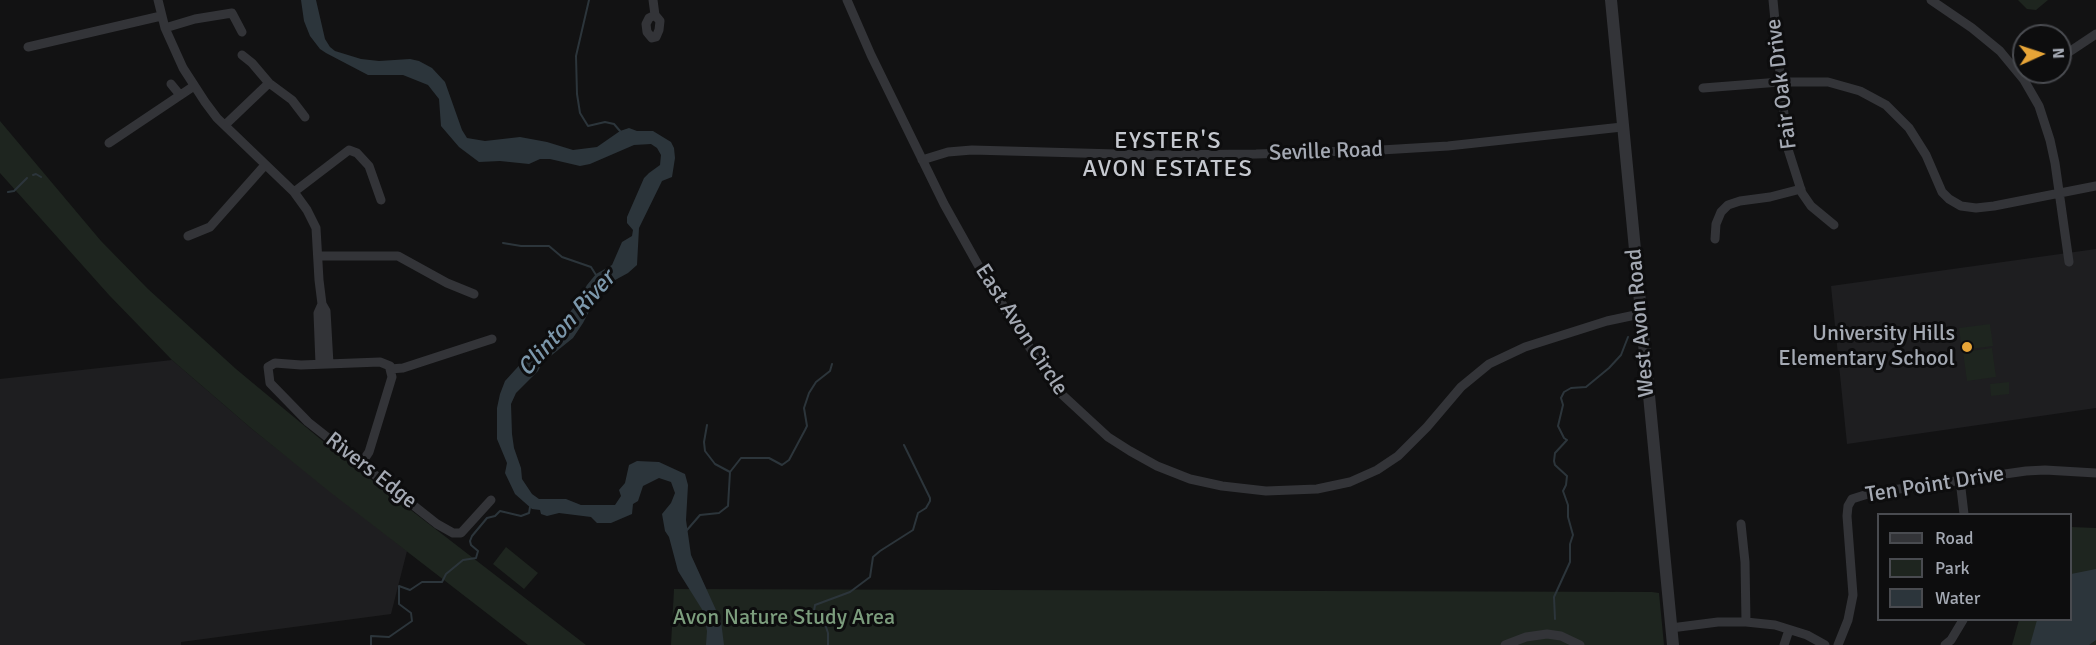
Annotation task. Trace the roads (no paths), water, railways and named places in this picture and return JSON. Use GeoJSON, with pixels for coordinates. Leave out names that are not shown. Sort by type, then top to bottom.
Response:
{"type":"FeatureCollection","features":[{"type":"Feature","properties":{"kind":"street"},"geometry":{"type":"LineString","coordinates":[[158,0],[165,28],[183,68],[205,102],[225,126],[294,192],[308,210],[316,228],[322,304],[318,313],[324,364],[380,362],[390,366],[392,377],[369,452],[361,464]]}},
{"type":"Feature","properties":{"kind":"street"},"geometry":{"type":"LineString","coordinates":[[653,0],[655,15]]}},
{"type":"Feature","properties":{"kind":"street","name":"East Avon Circle"},"geometry":{"type":"LineString","coordinates":[[847,0],[922,159],[982,272],[1056,389],[1094,425],[1130,451],[1157,466],[1190,479],[1222,486],[1266,491],[1317,489],[1350,483],[1377,470],[1398,456],[1427,427],[1461,387],[1489,364],[1535,343],[1606,321],[1640,314]]}},
{"type":"Feature","properties":{"kind":"street","name":"West Avon Road"},"geometry":{"type":"LineString","coordinates":[[1611,0],[1673,645]]}},
{"type":"Feature","properties":{"kind":"street","name":"Fair Oak Drive"},"geometry":{"type":"LineString","coordinates":[[1773,0],[1787,146],[1801,189],[1811,206],[1834,225]]}},
{"type":"Feature","properties":{"kind":"street"},"geometry":{"type":"LineString","coordinates":[[1930,0],[1972,28],[2000,51],[2012,66]]}},
{"type":"Feature","properties":{"kind":"street"},"geometry":{"type":"LineString","coordinates":[[165,28],[195,19],[232,13],[242,32]]}},
{"type":"Feature","properties":{"kind":"street"},"geometry":{"type":"LineString","coordinates":[[28,47],[162,16]]}},
{"type":"Feature","properties":{"kind":"street"},"geometry":{"type":"LineString","coordinates":[[2072,50],[2096,33]]}},
{"type":"Feature","properties":{"kind":"street"},"geometry":{"type":"LineString","coordinates":[[242,55],[269,83],[292,100],[305,117]]}},
{"type":"Feature","properties":{"kind":"street"},"geometry":{"type":"LineString","coordinates":[[1703,88],[1780,82],[1828,82],[1860,91],[1886,105],[1910,128],[1926,155],[1942,192],[1961,206],[1985,207],[2096,186]]}},
{"type":"Feature","properties":{"kind":"street"},"geometry":{"type":"LineString","coordinates":[[225,126],[269,83]]}},
{"type":"Feature","properties":{"kind":"street"},"geometry":{"type":"LineString","coordinates":[[171,84],[180,95]]}},
{"type":"Feature","properties":{"kind":"street"},"geometry":{"type":"LineString","coordinates":[[2026,84],[2043,116],[2054,155],[2069,262]]}},
{"type":"Feature","properties":{"kind":"street"},"geometry":{"type":"LineString","coordinates":[[109,143],[194,86]]}},
{"type":"Feature","properties":{"kind":"street","name":"Seville Road"},"geometry":{"type":"LineString","coordinates":[[922,159],[948,152],[972,150],[1153,155],[1381,150],[1448,146],[1622,127]]}},
{"type":"Feature","properties":{"kind":"street"},"geometry":{"type":"LineString","coordinates":[[294,192],[350,150],[357,153],[369,166],[381,200]]}},
{"type":"Feature","properties":{"kind":"street"},"geometry":{"type":"LineString","coordinates":[[188,236],[210,227],[265,165]]}},
{"type":"Feature","properties":{"kind":"street"},"geometry":{"type":"LineString","coordinates":[[1715,239],[1716,224],[1721,212],[1728,205],[1801,189]]}},
{"type":"Feature","properties":{"kind":"street"},"geometry":{"type":"LineString","coordinates":[[318,256],[398,256],[447,283],[474,294]]}},
{"type":"Feature","properties":{"kind":"street"},"geometry":{"type":"LineString","coordinates":[[390,369],[411,366],[492,339]]}},
{"type":"Feature","properties":{"kind":"street","name":"Rivers Edge"},"geometry":{"type":"LineString","coordinates":[[324,364],[272,365],[268,367],[268,376],[270,383],[308,422],[437,524],[453,533],[461,533],[467,529],[491,500]]}},
{"type":"Feature","properties":{"kind":"street","name":"Ten Point Drive"},"geometry":{"type":"LineString","coordinates":[[1838,645],[1848,620],[1853,595],[1847,516],[1848,506],[1852,499],[1871,493],[2045,470],[2096,473]]}},
{"type":"Feature","properties":{"kind":"street"},"geometry":{"type":"LineString","coordinates":[[1960,480],[1964,513]]}},
{"type":"Feature","properties":{"kind":"street"},"geometry":{"type":"LineString","coordinates":[[1741,524],[1746,562],[1746,622]]}},
{"type":"Feature","properties":{"kind":"street"},"geometry":{"type":"LineString","coordinates":[[1945,645],[1962,621]]}},
{"type":"Feature","properties":{"kind":"street"},"geometry":{"type":"LineString","coordinates":[[1671,628],[1718,622],[1775,625],[1807,635],[1825,645]]}},
{"type":"Feature","properties":{"kind":"street"},"geometry":{"type":"LineString","coordinates":[[1784,645],[1790,630]]}},
{"type":"Feature","properties":{"kind":"street"},"geometry":{"type":"LineString","coordinates":[[1505,645],[1526,637],[1547,634],[1561,636],[1580,645]]}},
{"type":"Feature","properties":{"kind":"water","name":"Clinton River"},"geometry":{"type":"Polygon","coordinates":[[[301,0],[316,0],[325,39],[335,51],[361,59],[379,61],[410,59],[432,68],[445,82],[467,138],[485,141],[520,137],[573,150],[597,147],[620,131],[629,128],[637,131],[653,131],[671,142],[675,158],[672,177],[662,181],[639,228],[637,265],[628,273],[606,285],[597,296],[573,338],[542,363],[538,371],[516,393],[511,404],[512,434],[522,479],[532,494],[539,499],[566,499],[581,505],[615,505],[621,496],[619,490],[625,483],[629,465],[637,461],[659,462],[685,474],[688,485],[686,520],[691,555],[721,621],[724,645],[706,645],[707,631],[703,611],[678,571],[662,514],[671,503],[675,493],[671,482],[659,478],[643,486],[638,501],[633,504],[632,514],[611,523],[597,523],[591,517],[559,513],[547,516],[541,514],[540,510],[532,509],[515,494],[505,473],[507,463],[497,439],[497,408],[505,381],[549,338],[574,307],[587,285],[596,274],[612,265],[622,242],[632,236],[633,230],[627,223],[627,217],[644,178],[660,165],[661,155],[657,148],[651,144],[634,145],[580,166],[550,159],[540,159],[529,164],[500,161],[479,162],[459,147],[441,126],[439,99],[428,85],[403,75],[368,75],[320,49],[310,36],[304,21],[301,0]]]}},
{"type":"Feature","properties":{"kind":"water"},"geometry":{"type":"Polygon","coordinates":[[[2096,569],[2096,640],[2089,645],[2030,645],[2037,621],[2072,621],[2072,574],[2096,569]]]}},
{"type":"Feature","properties":{"kind":"waterway"},"geometry":{"type":"LineString","coordinates":[[589,0],[576,56],[580,113],[588,126],[605,122],[614,124],[620,131]]}},
{"type":"Feature","properties":{"kind":"waterway"},"geometry":{"type":"LineString","coordinates":[[33,175],[41,177]]}},
{"type":"Feature","properties":{"kind":"waterway"},"geometry":{"type":"LineString","coordinates":[[8,192],[14,191],[27,178]]}},
{"type":"Feature","properties":{"kind":"waterway","name":"Clinton River"},"geometry":{"type":"LineString","coordinates":[[503,243],[521,246],[549,246],[562,257],[591,267],[596,275]]}},
{"type":"Feature","properties":{"kind":"waterway"},"geometry":{"type":"LineString","coordinates":[[1555,619],[1554,597],[1570,562],[1570,544],[1573,535],[1563,491],[1567,476],[1555,465],[1554,461],[1555,453],[1567,440],[1558,426],[1563,405],[1561,398],[1564,392],[1571,388],[1586,387],[1609,368],[1621,355],[1628,337]]}},
{"type":"Feature","properties":{"kind":"waterway"},"geometry":{"type":"LineString","coordinates":[[687,530],[700,515],[719,513],[728,506],[730,472],[741,458],[769,458],[782,465],[789,460],[807,426],[804,408],[809,393],[816,382],[830,371],[832,364]]}},
{"type":"Feature","properties":{"kind":"waterway"},"geometry":{"type":"LineString","coordinates":[[707,425],[705,451],[715,464],[730,472]]}},
{"type":"Feature","properties":{"kind":"waterway"},"geometry":{"type":"LineString","coordinates":[[828,645],[828,633],[826,627],[816,616],[815,605],[850,592],[870,577],[873,557],[913,530],[918,513],[926,508],[930,501],[904,445]]}},
{"type":"Feature","properties":{"kind":"waterway"},"geometry":{"type":"LineString","coordinates":[[371,645],[371,636],[389,637],[412,621],[411,613],[399,604],[399,586],[410,590],[422,582],[442,582],[446,574],[463,560],[476,558],[478,551],[470,541],[487,518],[495,516],[500,511],[521,516],[529,513],[530,507]]}},
{"type":"Feature","properties":{"kind":"place","name":"University Hills Elementary School"},"geometry":{"type":"Point","coordinates":[1967,347]}},
{"type":"Feature","properties":{"kind":"district","name":"EYSTER'S AVON ESTATES"},"geometry":{"type":"Point","coordinates":[1168,156]}},
{"type":"Feature","properties":{"kind":"park label","name":"Avon Nature Study Area"},"geometry":{"type":"Point","coordinates":[784,618]}}]}
